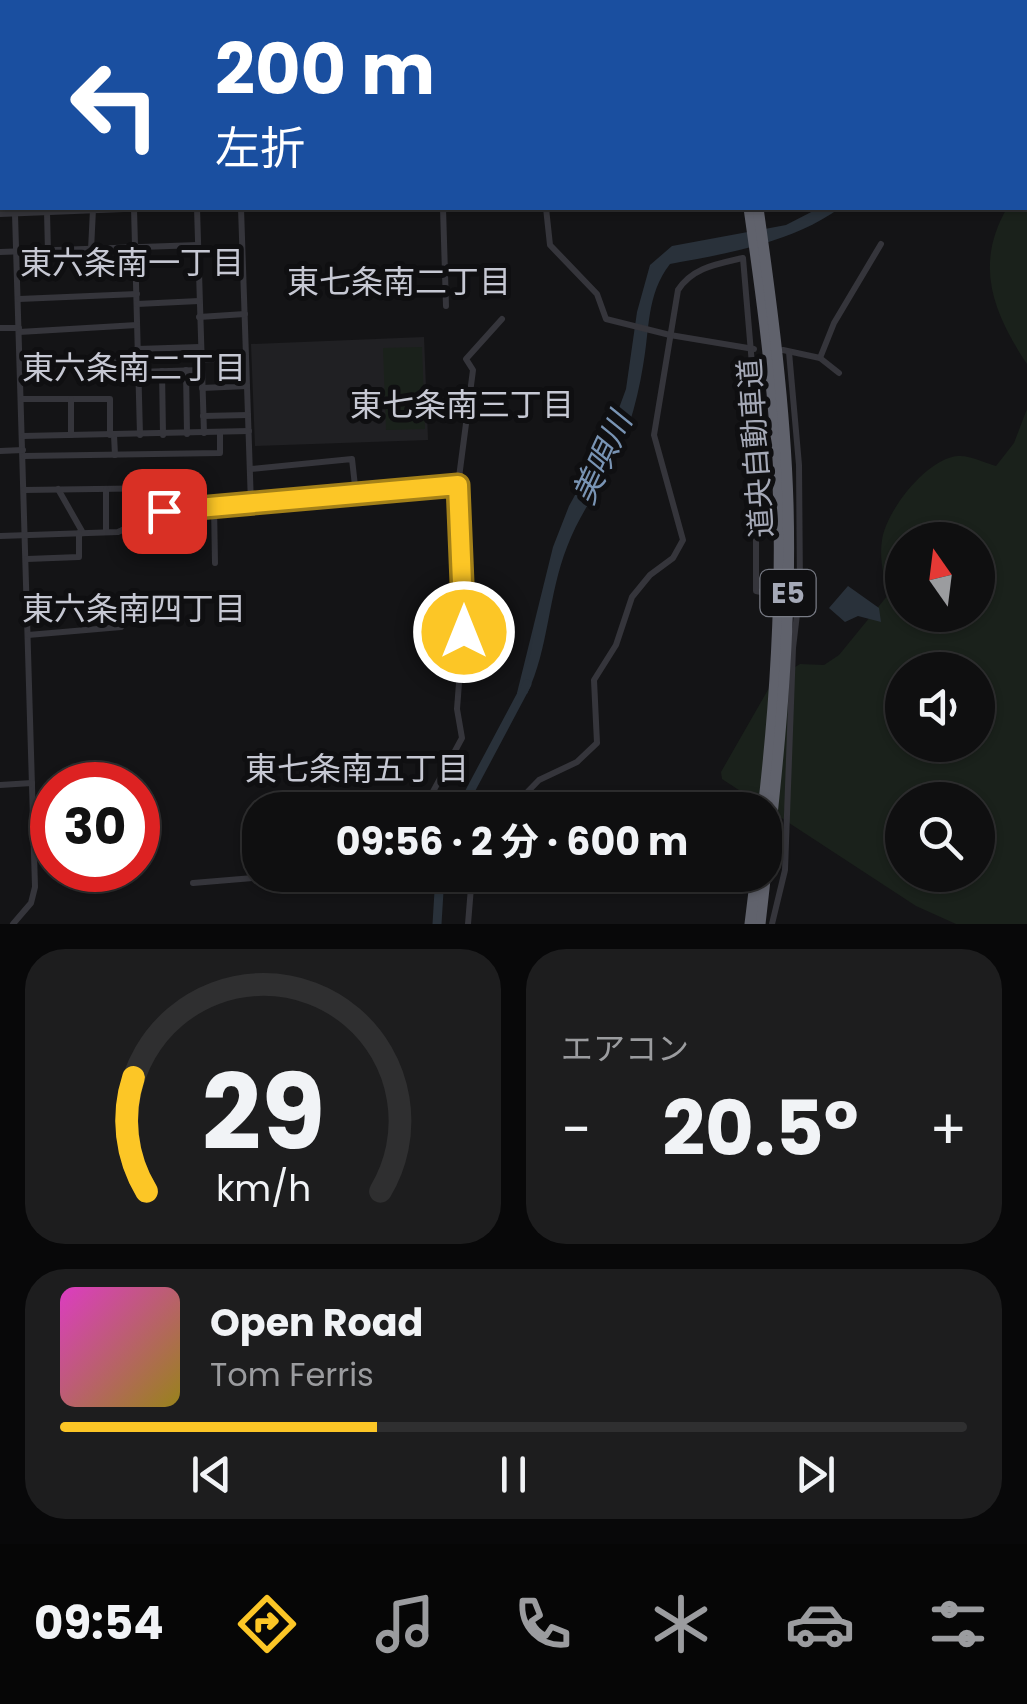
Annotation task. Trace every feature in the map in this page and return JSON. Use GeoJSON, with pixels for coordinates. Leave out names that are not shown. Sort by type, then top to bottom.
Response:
{"type":"FeatureCollection","features":[{"type":"Feature","properties":{"kind":"highway","name":"道央自動車道"},"geometry":{"type":"LineString","coordinates":[[750,210],[785,440],[788,604],[777,778],[760,924]]}},
{"type":"Feature","properties":{"kind":"highway","name":"道央自動車道"},"geometry":{"type":"LineString","coordinates":[[758,210],[779,507],[779,605],[764,792]]}},
{"type":"Feature","properties":{"kind":"highway"},"geometry":{"type":"LineString","coordinates":[[750,924],[754,892]]}},
{"type":"Feature","properties":{"kind":"street"},"geometry":{"type":"LineString","coordinates":[[0,214],[78,210]]}},
{"type":"Feature","properties":{"kind":"street"},"geometry":{"type":"LineString","coordinates":[[91,250],[93,210]]}},
{"type":"Feature","properties":{"kind":"street"},"geometry":{"type":"LineString","coordinates":[[134,210],[140,435]]}},
{"type":"Feature","properties":{"kind":"street"},"geometry":{"type":"LineString","coordinates":[[197,210],[204,434]]}},
{"type":"Feature","properties":{"kind":"street"},"geometry":{"type":"LineString","coordinates":[[241,210],[251,504]]}},
{"type":"Feature","properties":{"kind":"street"},"geometry":{"type":"LineString","coordinates":[[444,210],[446,306]]}},
{"type":"Feature","properties":{"kind":"street"},"geometry":{"type":"LineString","coordinates":[[546,210],[550,246],[597,294],[603,313],[611,322],[754,350]]}},
{"type":"Feature","properties":{"kind":"street"},"geometry":{"type":"LineString","coordinates":[[14,211],[31,762]]}},
{"type":"Feature","properties":{"kind":"street"},"geometry":{"type":"LineString","coordinates":[[47,212],[48,252]]}},
{"type":"Feature","properties":{"kind":"street"},"geometry":{"type":"LineString","coordinates":[[820,358],[834,323],[881,244]]}},
{"type":"Feature","properties":{"kind":"street"},"geometry":{"type":"LineString","coordinates":[[0,252],[198,245]]}},
{"type":"Feature","properties":{"kind":"street"},"geometry":{"type":"LineString","coordinates":[[527,792],[539,780],[577,762],[597,743],[594,680],[616,645],[632,597],[673,558],[683,540],[654,436],[678,290],[704,268],[743,258],[754,350],[756,590],[765,594]]}},
{"type":"Feature","properties":{"kind":"street"},"geometry":{"type":"LineString","coordinates":[[18,300],[137,294]]}},
{"type":"Feature","properties":{"kind":"street"},"geometry":{"type":"LineString","coordinates":[[137,304],[199,302]]}},
{"type":"Feature","properties":{"kind":"street"},"geometry":{"type":"LineString","coordinates":[[200,317],[245,314]]}},
{"type":"Feature","properties":{"kind":"street"},"geometry":{"type":"LineString","coordinates":[[433,792],[462,738],[457,720],[465,605],[458,485],[473,370],[466,359],[502,319]]}},
{"type":"Feature","properties":{"kind":"street"},"geometry":{"type":"LineString","coordinates":[[0,328],[138,325]]}},
{"type":"Feature","properties":{"kind":"street"},"geometry":{"type":"LineString","coordinates":[[138,349],[200,347]]}},
{"type":"Feature","properties":{"kind":"street"},"geometry":{"type":"LineString","coordinates":[[772,924],[785,870],[794,595],[800,590],[799,466],[786,351],[820,358],[839,374]]}},
{"type":"Feature","properties":{"kind":"street"},"geometry":{"type":"LineString","coordinates":[[201,360],[246,357]]}},
{"type":"Feature","properties":{"kind":"street"},"geometry":{"type":"LineString","coordinates":[[21,363],[138,358]]}},
{"type":"Feature","properties":{"kind":"street"},"geometry":{"type":"LineString","coordinates":[[186,370],[187,434]]}},
{"type":"Feature","properties":{"kind":"street"},"geometry":{"type":"LineString","coordinates":[[138,372],[201,370]]}},
{"type":"Feature","properties":{"kind":"street"},"geometry":{"type":"LineString","coordinates":[[162,371],[164,435]]}},
{"type":"Feature","properties":{"kind":"street"},"geometry":{"type":"LineString","coordinates":[[202,388],[248,386]]}},
{"type":"Feature","properties":{"kind":"street"},"geometry":{"type":"LineString","coordinates":[[22,399],[110,399],[115,455]]}},
{"type":"Feature","properties":{"kind":"street"},"geometry":{"type":"LineString","coordinates":[[70,435],[71,399]]}},
{"type":"Feature","properties":{"kind":"street"},"geometry":{"type":"LineString","coordinates":[[203,416],[248,415]]}},
{"type":"Feature","properties":{"kind":"street"},"geometry":{"type":"LineString","coordinates":[[24,436],[249,431]]}},
{"type":"Feature","properties":{"kind":"street"},"geometry":{"type":"LineString","coordinates":[[0,451],[220,453],[220,432]]}},
{"type":"Feature","properties":{"kind":"street"},"geometry":{"type":"LineString","coordinates":[[250,469],[352,458],[356,496]]}},
{"type":"Feature","properties":{"kind":"street"},"geometry":{"type":"LineString","coordinates":[[0,536],[118,532],[168,511],[458,485]]}},
{"type":"Feature","properties":{"kind":"street"},"geometry":{"type":"LineString","coordinates":[[24,490],[168,488],[168,511]]}},
{"type":"Feature","properties":{"kind":"street"},"geometry":{"type":"LineString","coordinates":[[106,489],[106,532]]}},
{"type":"Feature","properties":{"kind":"street"},"geometry":{"type":"LineString","coordinates":[[27,558],[80,557],[81,533],[58,490]]}},
{"type":"Feature","properties":{"kind":"street"},"geometry":{"type":"LineString","coordinates":[[214,507],[215,563]]}},
{"type":"Feature","properties":{"kind":"street"},"geometry":{"type":"LineString","coordinates":[[28,634],[121,627]]}},
{"type":"Feature","properties":{"kind":"street"},"geometry":{"type":"LineString","coordinates":[[0,785],[30,783]]}},
{"type":"Feature","properties":{"kind":"street"},"geometry":{"type":"LineString","coordinates":[[193,883],[242,879]]}},
{"type":"Feature","properties":{"kind":"street"},"geometry":{"type":"LineString","coordinates":[[13,924],[31,903],[34,892]]}},
{"type":"Feature","properties":{"kind":"street"},"geometry":{"type":"LineString","coordinates":[[468,924],[471,892]]}},
{"type":"Feature","properties":{"kind":"shaded area"},"geometry":{"type":"Polygon","coordinates":[[[1006,210],[1027,210],[1027,364],[1005,326],[992,288],[991,249],[1006,210]]]}},
{"type":"Feature","properties":{"kind":"shaded area"},"geometry":{"type":"Polygon","coordinates":[[[424,337],[428,440],[255,446],[251,344],[424,337]]]}},
{"type":"Feature","properties":{"kind":"shaded area"},"geometry":{"type":"Polygon","coordinates":[[[422,347],[425,429],[386,430],[383,348],[422,347]]]}},
{"type":"Feature","properties":{"kind":"shaded area"},"geometry":{"type":"Polygon","coordinates":[[[1027,409],[1027,924],[956,924],[895,892],[995,892],[995,782],[885,782],[885,886],[782,818],[782,792],[742,792],[722,779],[721,772],[773,681],[800,664],[824,665],[839,655],[885,599],[885,632],[995,632],[995,522],[888,522],[921,476],[946,459],[963,456],[996,466],[1014,443],[1027,409]]]}},
{"type":"Feature","properties":{"kind":"shaded area"},"geometry":{"type":"Polygon","coordinates":[[[885,528],[885,578],[882,561],[885,528]]]}},
{"type":"Feature","properties":{"kind":"water"},"geometry":{"type":"Polygon","coordinates":[[[815,210],[837,210],[780,238],[670,264],[662,276],[653,300],[629,425],[567,547],[534,676],[527,694],[517,693],[553,547],[569,506],[611,430],[626,389],[637,312],[650,265],[672,246],[786,225],[815,210]]]}},
{"type":"Feature","properties":{"kind":"water"},"geometry":{"type":"Polygon","coordinates":[[[848,586],[879,608],[881,622],[858,616],[845,622],[829,608],[848,586]]]}},
{"type":"Feature","properties":{"kind":"waterway","name":"美唄川"},"geometry":{"type":"LineString","coordinates":[[470,792],[527,684]]}},
{"type":"Feature","properties":{"kind":"waterway","name":"美唄川"},"geometry":{"type":"LineString","coordinates":[[437,924],[439,892]]}},
{"type":"Feature","properties":{"kind":"district","name":"東六条南一丁目"},"geometry":{"type":"Point","coordinates":[132,263]}},
{"type":"Feature","properties":{"kind":"district","name":"東七条南二丁目"},"geometry":{"type":"Point","coordinates":[399,282]}},
{"type":"Feature","properties":{"kind":"district","name":"東六条南二丁目"},"geometry":{"type":"Point","coordinates":[134,368]}},
{"type":"Feature","properties":{"kind":"district","name":"東七条南三丁目"},"geometry":{"type":"Point","coordinates":[462,405]}},
{"type":"Feature","properties":{"kind":"district","name":"東六条南四丁目"},"geometry":{"type":"Point","coordinates":[134,609]}},
{"type":"Feature","properties":{"kind":"district","name":"東七条南五丁目"},"geometry":{"type":"Point","coordinates":[357,769]}},
{"type":"Feature","properties":{"kind":"route"},"geometry":{"type":"LineString","coordinates":[[164,511],[458,485],[464,632]]}}]}
